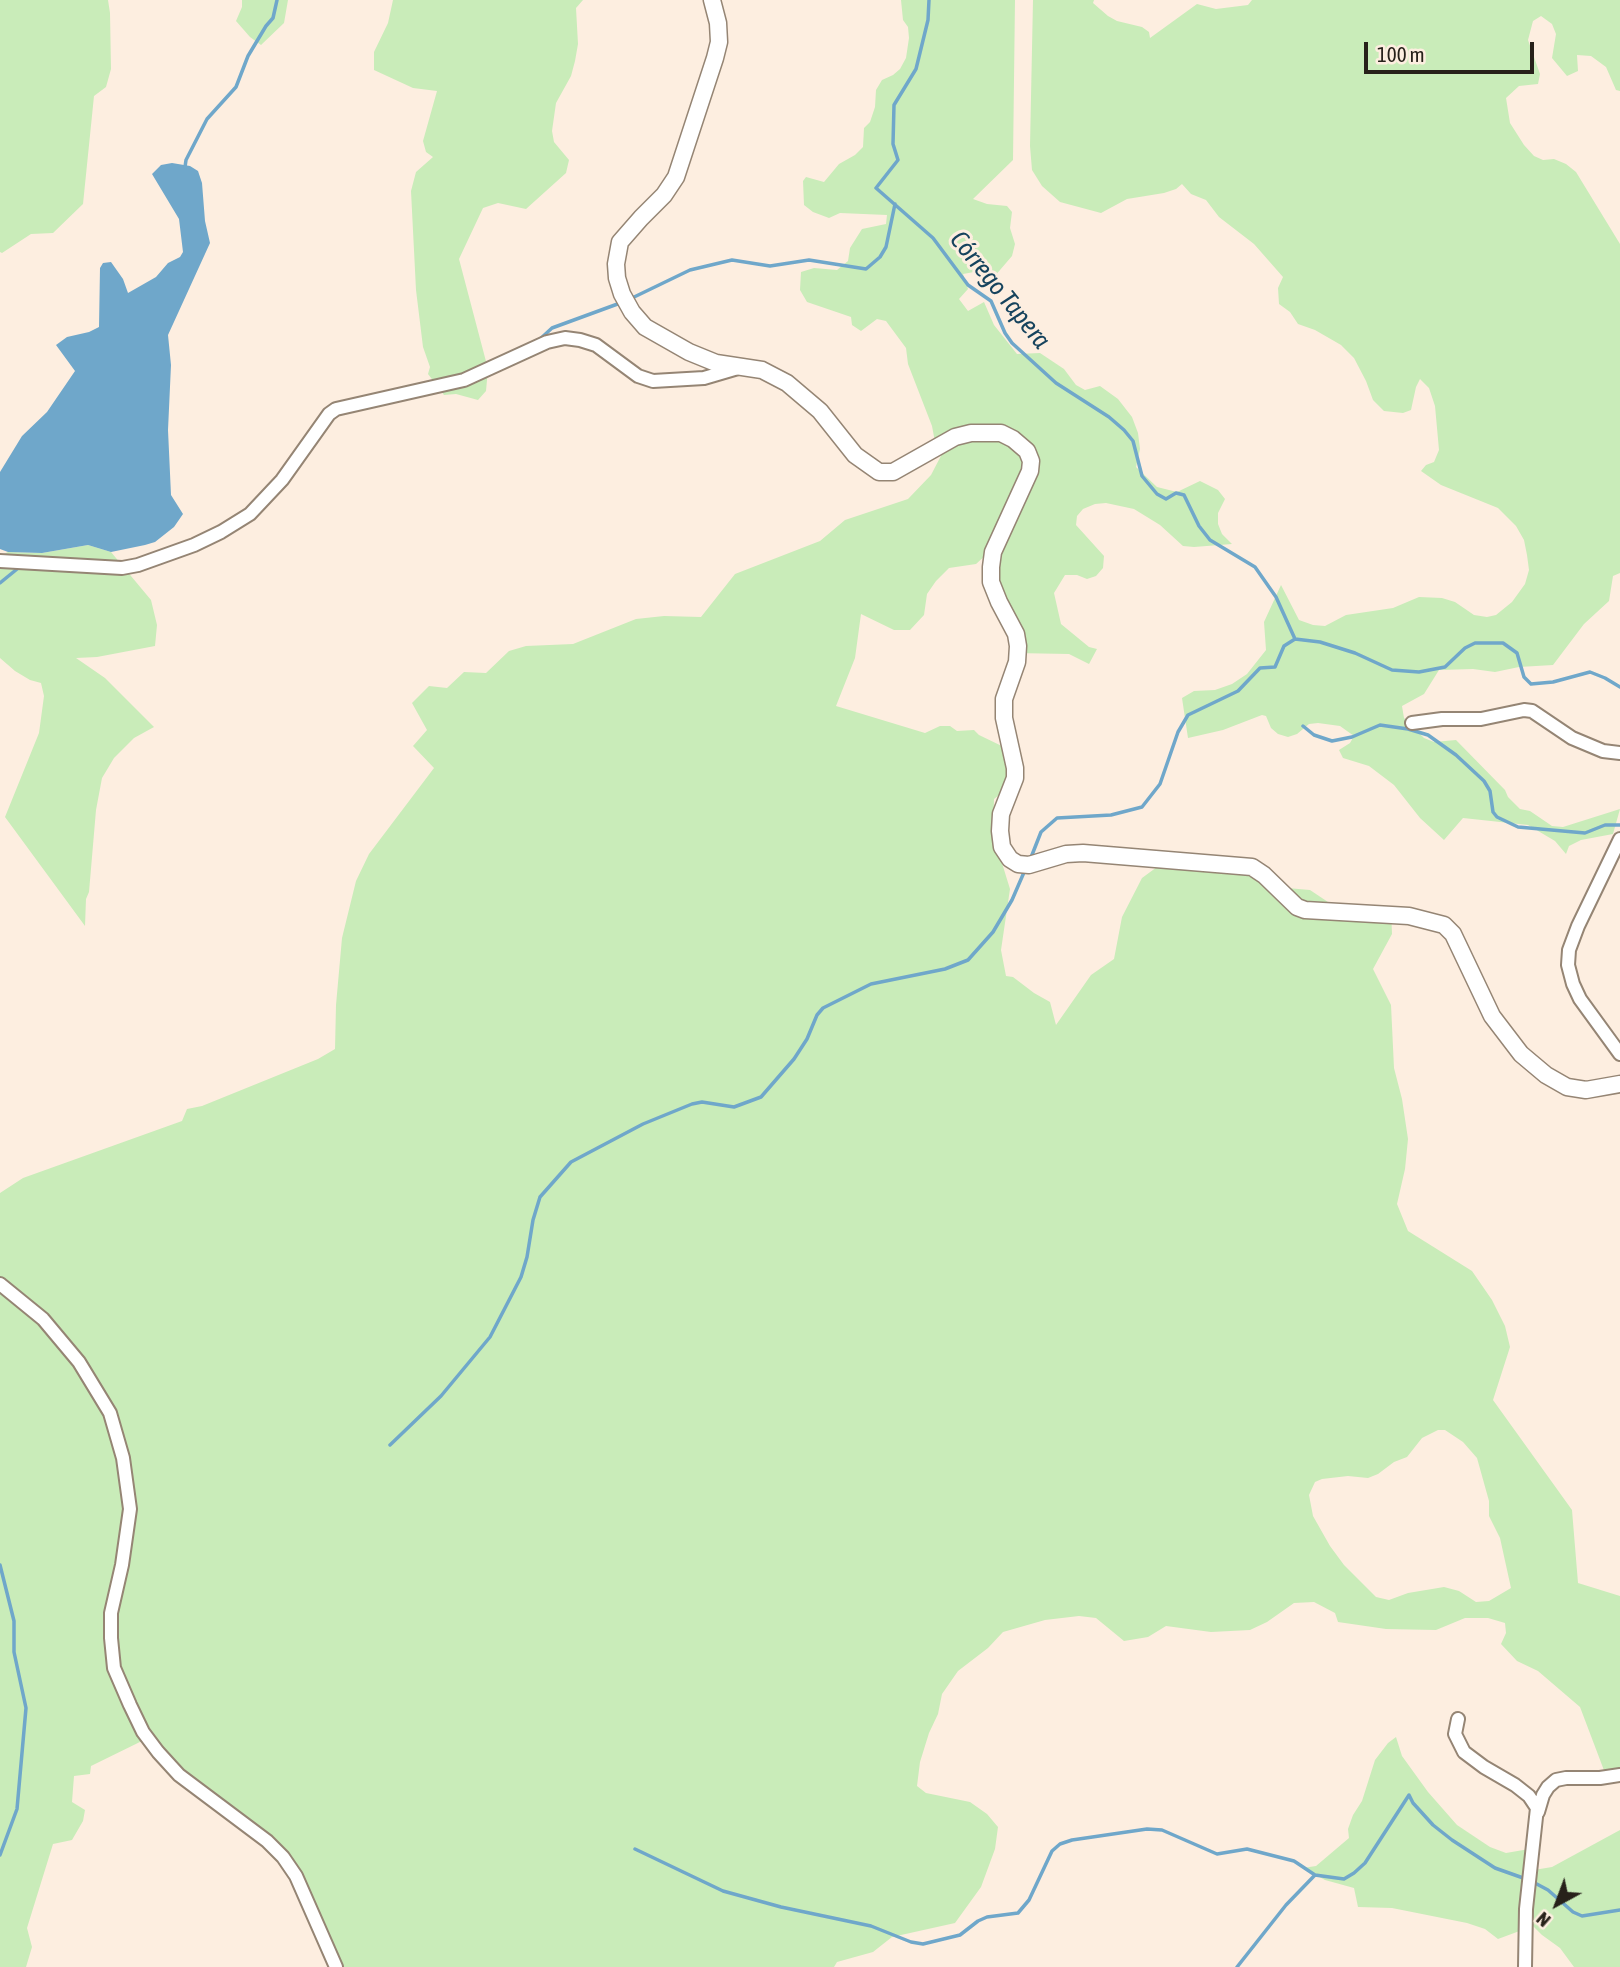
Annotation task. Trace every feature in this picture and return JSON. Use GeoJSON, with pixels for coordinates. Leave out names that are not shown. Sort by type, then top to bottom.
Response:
{"type":"FeatureCollection","features":[{"type":"Feature","properties":{"kind":"street"},"geometry":{"type":"LineString","coordinates":[[712,0],[718,23],[719,42],[687,146],[671,186],[621,242],[617,278],[632,312],[645,327],[716,363],[762,370],[775,376],[804,396],[820,411],[855,455],[879,472],[893,472],[955,437],[983,431],[1000,433],[1013,439],[1029,456],[1030,471],[993,552],[991,568],[991,582],[1016,634],[1018,646],[1017,662],[1004,699],[1004,718],[1015,768],[1000,831],[1002,847],[1010,859],[1018,864],[1029,865],[1066,854],[1083,853],[1252,867],[1297,907],[1305,910],[1409,916],[1444,925],[1453,934],[1492,1016],[1521,1054],[1546,1075],[1567,1087],[1586,1090],[1620,1084]]}},
{"type":"Feature","properties":{"kind":"street"},"geometry":{"type":"LineString","coordinates":[[0,561],[122,568],[194,545],[221,532],[258,506],[282,480],[329,414],[336,409],[464,380],[547,342],[565,338],[596,345],[638,376],[653,381],[704,378],[743,367]]}},
{"type":"Feature","properties":{"kind":"street"},"geometry":{"type":"LineString","coordinates":[[1412,723],[1442,719],[1481,719],[1524,710],[1532,711],[1572,738],[1603,751],[1620,753]]}},
{"type":"Feature","properties":{"kind":"street"},"geometry":{"type":"LineString","coordinates":[[1620,839],[1578,926],[1569,950],[1568,965],[1580,999],[1620,1054]]}},
{"type":"Feature","properties":{"kind":"street"},"geometry":{"type":"LineString","coordinates":[[0,1284],[43,1319],[79,1362],[110,1413],[123,1458],[130,1509],[122,1566],[111,1613],[111,1638],[114,1668],[134,1714],[158,1752],[179,1775],[267,1841],[283,1857],[296,1876],[336,1967]]}},
{"type":"Feature","properties":{"kind":"street"},"geometry":{"type":"LineString","coordinates":[[1458,1719],[1455,1734],[1464,1752],[1529,1796],[1537,1808],[1526,1909],[1525,1967]]}},
{"type":"Feature","properties":{"kind":"street"},"geometry":{"type":"LineString","coordinates":[[1536,1816],[1543,1795],[1556,1780],[1620,1775]]}},
{"type":"Feature","properties":{"kind":"green space"},"geometry":{"type":"Polygon","coordinates":[[[0,0],[108,0],[111,69],[106,87],[94,96],[83,204],[53,233],[31,234],[2,253],[0,252],[0,0]]]}},
{"type":"Feature","properties":{"kind":"green space"},"geometry":{"type":"Polygon","coordinates":[[[242,0],[288,0],[284,23],[261,45],[236,21],[242,0]]]}},
{"type":"Feature","properties":{"kind":"green space"},"geometry":{"type":"Polygon","coordinates":[[[393,0],[583,0],[576,8],[578,44],[575,61],[571,76],[556,103],[552,131],[554,142],[569,160],[566,173],[526,209],[498,203],[483,208],[459,259],[488,369],[486,391],[478,400],[456,394],[444,395],[428,374],[430,367],[423,347],[416,290],[411,191],[416,172],[433,157],[426,152],[423,141],[437,91],[413,88],[374,70],[374,52],[388,23],[393,0]]]}},
{"type":"Feature","properties":{"kind":"green space"},"geometry":{"type":"Polygon","coordinates":[[[901,0],[1015,0],[1013,160],[973,199],[1007,206],[1012,212],[1010,228],[1015,244],[1012,256],[994,277],[974,272],[963,274],[968,289],[959,299],[968,311],[984,302],[994,325],[1017,354],[1040,353],[1064,369],[1076,385],[1085,390],[1100,386],[1118,399],[1132,417],[1138,433],[1140,449],[1136,467],[1157,487],[1177,492],[1200,481],[1218,490],[1225,499],[1218,513],[1218,524],[1222,534],[1232,544],[1183,546],[1160,525],[1134,509],[1106,503],[1095,504],[1083,509],[1077,516],[1076,525],[1104,556],[1103,568],[1096,576],[1087,579],[1077,575],[1065,575],[1054,593],[1061,624],[1089,647],[1097,649],[1089,664],[1069,654],[1014,653],[993,597],[986,590],[987,554],[976,564],[949,568],[927,594],[924,615],[910,630],[894,630],[861,614],[855,658],[836,706],[925,733],[940,726],[950,726],[957,731],[974,730],[1008,749],[1011,773],[1003,792],[994,799],[993,834],[1010,889],[1001,950],[1006,976],[1013,977],[1050,1002],[1056,1025],[1091,975],[1114,959],[1122,917],[1142,878],[1173,851],[1187,856],[1234,858],[1287,888],[1310,890],[1334,906],[1391,909],[1392,934],[1373,969],[1391,1005],[1394,1068],[1408,1139],[1397,1204],[1408,1231],[1472,1271],[1492,1300],[1505,1326],[1510,1347],[1493,1400],[1572,1510],[1578,1583],[1620,1596],[1620,1771],[1605,1773],[1580,1707],[1538,1671],[1517,1661],[1501,1644],[1506,1633],[1505,1623],[1488,1618],[1465,1618],[1436,1630],[1386,1629],[1338,1622],[1335,1613],[1314,1602],[1294,1603],[1250,1630],[1211,1632],[1166,1626],[1148,1637],[1124,1641],[1096,1618],[1079,1616],[1045,1620],[1003,1632],[988,1648],[958,1671],[942,1694],[938,1714],[920,1762],[917,1786],[926,1793],[970,1802],[987,1814],[998,1827],[995,1849],[981,1887],[955,1923],[892,1937],[873,1952],[837,1962],[834,1967],[332,1967],[286,1870],[259,1840],[146,1739],[91,1766],[90,1774],[74,1776],[72,1802],[85,1810],[83,1821],[72,1840],[53,1844],[27,1928],[32,1947],[26,1967],[0,1967],[0,1193],[23,1178],[182,1121],[187,1109],[202,1106],[318,1059],[335,1049],[342,938],[356,881],[369,854],[434,768],[413,746],[427,730],[412,703],[429,686],[447,688],[464,672],[486,673],[509,651],[526,646],[573,644],[636,619],[664,616],[701,617],[735,574],[820,541],[845,520],[908,499],[931,475],[943,452],[935,442],[932,426],[908,364],[906,348],[886,321],[877,319],[861,331],[852,325],[851,317],[807,302],[800,290],[801,272],[814,268],[837,270],[848,261],[850,248],[862,229],[886,224],[887,215],[840,213],[829,218],[813,212],[804,205],[803,181],[806,177],[824,182],[839,164],[863,147],[864,128],[870,122],[875,107],[876,90],[882,80],[900,69],[906,58],[909,38],[908,27],[903,20],[901,0]],[[1438,1430],[1422,1438],[1407,1457],[1394,1462],[1378,1474],[1368,1478],[1348,1476],[1322,1479],[1315,1482],[1309,1495],[1313,1516],[1330,1546],[1344,1565],[1376,1597],[1389,1600],[1408,1593],[1444,1587],[1459,1591],[1476,1602],[1489,1601],[1511,1588],[1500,1538],[1489,1516],[1489,1501],[1477,1458],[1463,1442],[1445,1430],[1438,1430]]]}},
{"type":"Feature","properties":{"kind":"green space"},"geometry":{"type":"Polygon","coordinates":[[[1033,0],[1094,0],[1093,3],[1108,16],[1142,27],[1149,32],[1150,38],[1197,4],[1216,9],[1248,5],[1252,0],[1620,0],[1620,91],[1616,90],[1606,67],[1591,56],[1577,55],[1578,71],[1567,76],[1552,58],[1556,34],[1552,24],[1541,16],[1533,21],[1528,40],[1540,74],[1538,84],[1519,86],[1506,98],[1510,123],[1524,145],[1534,156],[1543,160],[1554,159],[1576,172],[1620,244],[1620,573],[1613,576],[1609,601],[1584,624],[1553,665],[1495,672],[1473,669],[1439,670],[1424,694],[1402,706],[1404,718],[1424,738],[1434,742],[1456,740],[1520,809],[1530,811],[1552,826],[1563,827],[1620,809],[1613,834],[1581,840],[1569,846],[1566,854],[1555,841],[1528,825],[1463,818],[1444,840],[1420,818],[1394,785],[1369,766],[1343,758],[1339,750],[1350,743],[1354,736],[1340,726],[1309,724],[1297,734],[1288,737],[1278,734],[1271,728],[1266,716],[1262,715],[1223,730],[1188,738],[1182,698],[1194,691],[1215,690],[1232,684],[1247,674],[1266,650],[1264,622],[1281,585],[1299,620],[1313,625],[1325,626],[1346,615],[1393,608],[1419,597],[1442,598],[1455,602],[1474,615],[1487,617],[1496,615],[1512,602],[1525,584],[1529,570],[1524,540],[1516,526],[1498,508],[1441,485],[1421,471],[1434,462],[1439,450],[1435,406],[1429,388],[1420,379],[1411,410],[1403,413],[1384,411],[1373,400],[1354,358],[1341,345],[1298,324],[1290,312],[1279,304],[1278,288],[1283,277],[1254,244],[1219,217],[1206,200],[1191,194],[1182,184],[1164,193],[1127,199],[1101,213],[1060,202],[1042,186],[1032,170],[1030,146],[1033,0]]]}},
{"type":"Feature","properties":{"kind":"green space"},"geometry":{"type":"Polygon","coordinates":[[[88,545],[111,552],[151,600],[157,625],[155,646],[97,657],[76,658],[105,678],[154,727],[134,738],[114,758],[102,778],[96,810],[85,926],[5,817],[39,733],[44,696],[41,683],[15,671],[0,658],[0,556],[8,552],[42,553],[88,545]]]}},
{"type":"Feature","properties":{"kind":"green space"},"geometry":{"type":"Polygon","coordinates":[[[1396,1737],[1402,1756],[1428,1792],[1457,1825],[1490,1847],[1506,1853],[1535,1848],[1534,1870],[1552,1867],[1620,1830],[1620,1967],[1574,1967],[1560,1948],[1533,1926],[1498,1939],[1485,1929],[1467,1923],[1392,1908],[1358,1907],[1354,1888],[1325,1880],[1303,1868],[1316,1866],[1349,1838],[1348,1829],[1362,1801],[1375,1760],[1396,1737]]]}},
{"type":"Feature","properties":{"kind":"water"},"geometry":{"type":"Polygon","coordinates":[[[172,163],[190,166],[198,171],[210,243],[168,335],[171,365],[168,430],[171,495],[183,514],[174,527],[155,542],[111,552],[88,545],[42,553],[8,552],[0,549],[0,472],[22,436],[47,412],[75,371],[56,345],[67,337],[99,327],[100,268],[103,263],[111,262],[123,279],[128,293],[156,277],[168,263],[180,257],[183,252],[179,219],[152,174],[161,165],[172,163]]]}},
{"type":"Feature","properties":{"kind":"waterway"},"geometry":{"type":"LineString","coordinates":[[185,167],[207,119],[236,87],[248,56],[273,18],[277,0]]}},
{"type":"Feature","properties":{"kind":"waterway","name":"Córrego Tapera"},"geometry":{"type":"LineString","coordinates":[[929,0],[928,20],[916,69],[894,105],[893,144],[898,160],[876,188],[933,238],[968,285],[991,301],[1012,343],[1056,383],[1109,417],[1124,430],[1133,441],[1142,476],[1157,494],[1166,499],[1176,493],[1184,495],[1199,526],[1210,540],[1255,567],[1276,597],[1295,639]]}},
{"type":"Feature","properties":{"kind":"waterway"},"geometry":{"type":"LineString","coordinates":[[630,299],[690,270],[732,260],[770,266],[809,260],[866,269],[880,257],[886,247],[895,204]]}},
{"type":"Feature","properties":{"kind":"waterway"},"geometry":{"type":"LineString","coordinates":[[539,340],[552,328],[623,302]]}},
{"type":"Feature","properties":{"kind":"waterway"},"geometry":{"type":"LineString","coordinates":[[0,583],[22,565]]}},
{"type":"Feature","properties":{"kind":"waterway","name":"Córrego Tapera"},"geometry":{"type":"LineString","coordinates":[[1295,639],[1320,642],[1355,653],[1392,670],[1419,672],[1445,667],[1465,648],[1475,643],[1503,643],[1517,653],[1524,677],[1531,684],[1553,682],[1590,672],[1620,687]]}},
{"type":"Feature","properties":{"kind":"waterway"},"geometry":{"type":"LineString","coordinates":[[1030,860],[1041,832],[1057,818],[1111,815],[1142,807],[1160,784],[1178,732],[1188,715],[1238,691],[1260,668],[1275,667],[1284,646],[1295,639]]}},
{"type":"Feature","properties":{"kind":"waterway"},"geometry":{"type":"LineString","coordinates":[[1303,726],[1314,735],[1332,741],[1352,737],[1380,725],[1428,735],[1456,755],[1484,781],[1490,791],[1493,812],[1497,817],[1518,827],[1585,833],[1605,825],[1620,825]]}},
{"type":"Feature","properties":{"kind":"waterway"},"geometry":{"type":"LineString","coordinates":[[390,1445],[441,1396],[490,1337],[521,1277],[540,1197],[571,1162],[643,1124],[692,1104],[702,1102],[734,1107],[761,1097],[794,1059],[823,1008],[871,984],[945,969],[968,960],[993,932],[1012,900],[1025,870]]}},
{"type":"Feature","properties":{"kind":"waterway"},"geometry":{"type":"LineString","coordinates":[[0,1565],[14,1621],[14,1652],[26,1708],[17,1809],[0,1855]]}},
{"type":"Feature","properties":{"kind":"waterway"},"geometry":{"type":"LineString","coordinates":[[635,1849],[723,1891],[781,1907],[871,1926],[923,1944],[960,1935],[987,1917],[1018,1913],[1029,1900],[1052,1851],[1060,1844],[1072,1840],[1147,1829],[1162,1830],[1217,1854],[1247,1849],[1294,1861],[1315,1875],[1344,1879],[1365,1863],[1409,1795],[1433,1825],[1452,1840],[1495,1868],[1526,1879]]}},
{"type":"Feature","properties":{"kind":"waterway"},"geometry":{"type":"LineString","coordinates":[[1237,1967],[1286,1905],[1315,1875]]}},
{"type":"Feature","properties":{"kind":"waterway"},"geometry":{"type":"LineString","coordinates":[[1533,1882],[1582,1916],[1620,1910]]}}]}
